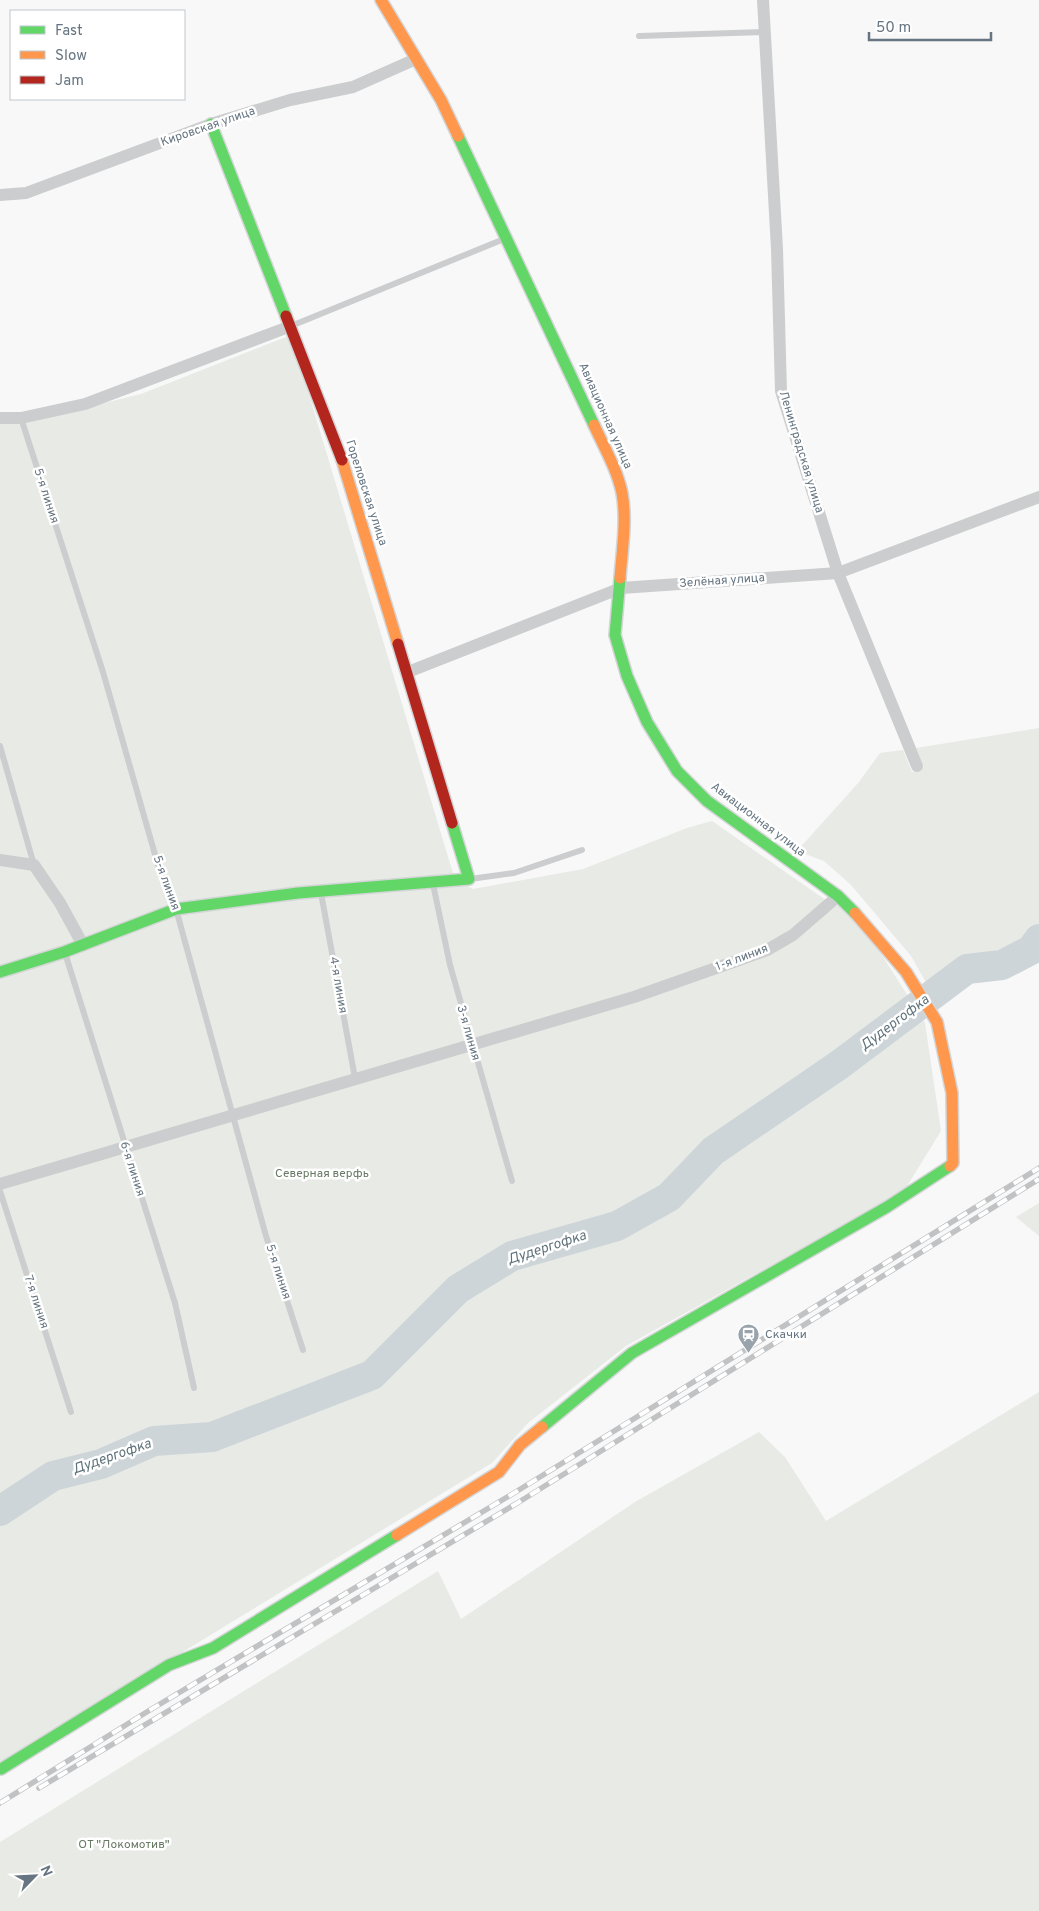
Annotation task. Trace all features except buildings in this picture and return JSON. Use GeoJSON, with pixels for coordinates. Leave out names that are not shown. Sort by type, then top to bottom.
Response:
{"type":"FeatureCollection","features":[{"type":"Feature","properties":{"kind":"street","name":"Авиационная улица"},"geometry":{"type":"LineString","coordinates":[[1,1769],[169,1665],[213,1648],[499,1472],[520,1445],[632,1353],[887,1208],[944,1172],[953,1163],[952,1093],[937,1022],[913,983],[867,925],[838,896],[707,800],[677,771],[647,722],[620,655],[614,623],[621,588],[623,519],[622,494],[615,470],[508,238],[441,100],[382,0]]}},
{"type":"Feature","properties":{"kind":"street","name":"Ленинградская улица"},"geometry":{"type":"LineString","coordinates":[[763,0],[777,249],[781,391],[838,573],[917,766]]}},
{"type":"Feature","properties":{"kind":"street","name":"Кировская улица"},"geometry":{"type":"LineString","coordinates":[[0,195],[26,193],[211,124],[290,100],[353,87],[416,59]]}},
{"type":"Feature","properties":{"kind":"street","name":"Гореловская улица"},"geometry":{"type":"LineString","coordinates":[[211,124],[343,463],[408,672],[469,879]]}},
{"type":"Feature","properties":{"kind":"street"},"geometry":{"type":"LineString","coordinates":[[0,418],[21,418],[85,404],[291,326]]}},
{"type":"Feature","properties":{"kind":"street","name":"Зелёная улица"},"geometry":{"type":"LineString","coordinates":[[408,672],[621,588],[838,573],[1039,497]]}},
{"type":"Feature","properties":{"kind":"street"},"geometry":{"type":"LineString","coordinates":[[0,860],[34,865],[60,903],[83,945]]}},
{"type":"Feature","properties":{"kind":"street"},"geometry":{"type":"LineString","coordinates":[[0,972],[64,952],[176,909],[239,899],[469,879]]}},
{"type":"Feature","properties":{"kind":"street","name":"1-я линия"},"geometry":{"type":"LineString","coordinates":[[0,1184],[234,1113],[634,997],[767,950],[793,935],[838,896]]}},
{"type":"Feature","properties":{"kind":"lane"},"geometry":{"type":"LineString","coordinates":[[639,36],[764,32]]}},
{"type":"Feature","properties":{"kind":"lane"},"geometry":{"type":"LineString","coordinates":[[291,326],[508,238]]}},
{"type":"Feature","properties":{"kind":"lane","name":"5-я линия"},"geometry":{"type":"LineString","coordinates":[[21,418],[103,672],[158,865],[176,909],[234,1113],[266,1236],[302,1350]]}},
{"type":"Feature","properties":{"kind":"lane"},"geometry":{"type":"LineString","coordinates":[[0,746],[34,865]]}},
{"type":"Feature","properties":{"kind":"lane"},"geometry":{"type":"LineString","coordinates":[[469,879],[514,873],[582,850]]}},
{"type":"Feature","properties":{"kind":"lane","name":"3-я линия"},"geometry":{"type":"LineString","coordinates":[[433,882],[450,965],[512,1181]]}},
{"type":"Feature","properties":{"kind":"lane","name":"4-я линия"},"geometry":{"type":"LineString","coordinates":[[321,892],[355,1078]]}},
{"type":"Feature","properties":{"kind":"lane","name":"6-я линия"},"geometry":{"type":"LineString","coordinates":[[64,952],[124,1147],[175,1303],[194,1388]]}},
{"type":"Feature","properties":{"kind":"lane","name":"7-я линия"},"geometry":{"type":"LineString","coordinates":[[0,1191],[71,1412]]}},
{"type":"Feature","properties":{"kind":"green space","name":"Северная верфь"},"geometry":{"type":"Polygon","coordinates":[[[291,335],[455,880],[473,889],[583,869],[687,828],[712,821],[830,903],[844,908],[878,949],[925,1023],[941,1131],[904,1191],[626,1346],[528,1423],[492,1463],[186,1650],[0,1772],[0,424],[23,423],[141,394],[291,335]]]}},
{"type":"Feature","properties":{"kind":"green space"},"geometry":{"type":"Polygon","coordinates":[[[1039,728],[1039,924],[1025,945],[1018,949],[970,958],[928,986],[911,956],[851,885],[824,861],[797,851],[859,782],[880,753],[903,750],[912,772],[924,767],[916,748],[1039,728]]]}},
{"type":"Feature","properties":{"kind":"green space"},"geometry":{"type":"Polygon","coordinates":[[[1039,1203],[1039,1236],[1016,1217],[1039,1203]]]}},
{"type":"Feature","properties":{"kind":"green space","name":"ОТ \"Локомотив\""},"geometry":{"type":"Polygon","coordinates":[[[1039,1392],[1039,1911],[0,1911],[0,1842],[438,1571],[461,1619],[635,1502],[759,1432],[785,1457],[826,1521],[1039,1392]]]}},
{"type":"Feature","properties":{"kind":"waterway","name":"Дудергофка"},"geometry":{"type":"LineString","coordinates":[[0,1511],[53,1476],[101,1464],[154,1441],[212,1437],[372,1375],[458,1289],[512,1256],[617,1226],[669,1197],[713,1151],[839,1065],[967,969],[1002,965],[1031,950],[1039,939]]}},
{"type":"Feature","properties":{"kind":"railway"},"geometry":{"type":"LineString","coordinates":[[0,1803],[150,1710],[514,1493],[1039,1168]]}},
{"type":"Feature","properties":{"kind":"railway"},"geometry":{"type":"LineString","coordinates":[[39,1788],[519,1502],[1039,1179]]}},
{"type":"Feature","properties":{"kind":"traffic: fast"},"geometry":{"type":"LineString","coordinates":[[211,124],[286,316]]}},
{"type":"Feature","properties":{"kind":"traffic: fast"},"geometry":{"type":"LineString","coordinates":[[458,136],[594,425]]}},
{"type":"Feature","properties":{"kind":"traffic: fast"},"geometry":{"type":"LineString","coordinates":[[620,578],[615,635],[627,676],[647,722],[677,771],[707,801],[838,896],[855,913]]}},
{"type":"Feature","properties":{"kind":"traffic: fast"},"geometry":{"type":"LineString","coordinates":[[0,972],[64,952],[176,909],[298,893],[469,879],[452,823]]}},
{"type":"Feature","properties":{"kind":"traffic: fast"},"geometry":{"type":"LineString","coordinates":[[542,1427],[632,1353],[887,1207],[950,1166]]}},
{"type":"Feature","properties":{"kind":"traffic: fast"},"geometry":{"type":"LineString","coordinates":[[1,1769],[169,1665],[213,1648],[397,1535]]}},
{"type":"Feature","properties":{"kind":"traffic: slow"},"geometry":{"type":"LineString","coordinates":[[381,0],[441,100],[458,136]]}},
{"type":"Feature","properties":{"kind":"traffic: slow"},"geometry":{"type":"LineString","coordinates":[[594,425],[614,467],[622,493],[624,525],[620,578]]}},
{"type":"Feature","properties":{"kind":"traffic: slow"},"geometry":{"type":"LineString","coordinates":[[342,460],[398,644]]}},
{"type":"Feature","properties":{"kind":"traffic: slow"},"geometry":{"type":"LineString","coordinates":[[855,913],[906,972],[937,1022],[952,1093],[953,1163],[950,1166]]}},
{"type":"Feature","properties":{"kind":"traffic: slow"},"geometry":{"type":"LineString","coordinates":[[397,1535],[499,1472],[520,1445],[542,1427]]}},
{"type":"Feature","properties":{"kind":"traffic: jam"},"geometry":{"type":"LineString","coordinates":[[286,316],[342,460]]}},
{"type":"Feature","properties":{"kind":"traffic: jam"},"geometry":{"type":"LineString","coordinates":[[398,644],[452,823]]}},
{"type":"Feature","properties":{"kind":"place","name":"Скачки"},"geometry":{"type":"Point","coordinates":[749,1354]}}]}
